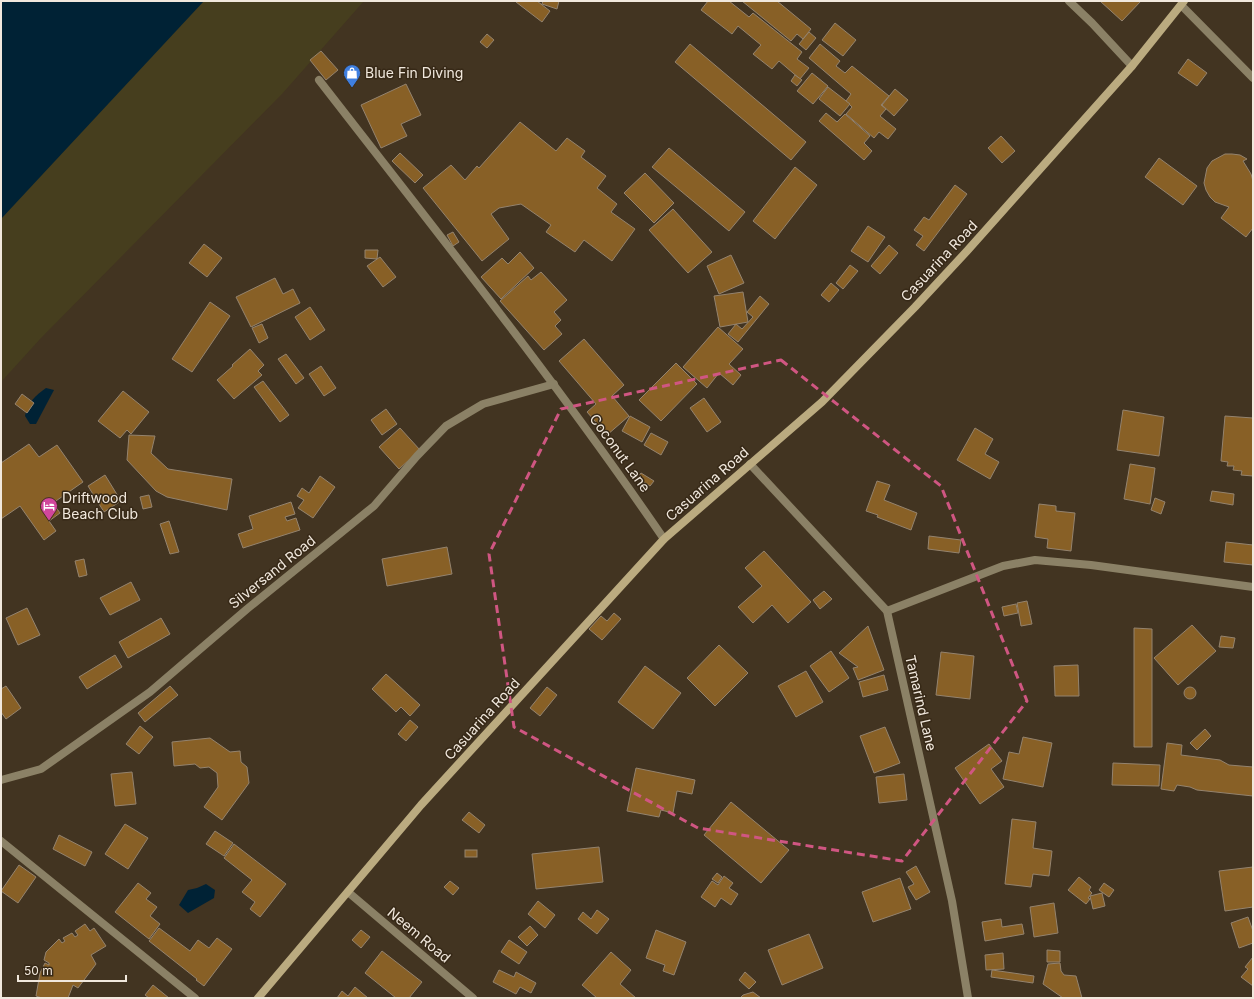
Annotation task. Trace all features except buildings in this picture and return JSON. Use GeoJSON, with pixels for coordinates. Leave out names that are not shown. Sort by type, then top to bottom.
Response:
{"type":"FeatureCollection","features":[{"type":"Feature","properties":{"kind":"street"},"geometry":{"type":"LineString","coordinates":[[1069,1],[1092,23],[1132,66]]}},
{"type":"Feature","properties":{"kind":"street"},"geometry":{"type":"LineString","coordinates":[[1182,3],[1253,78]]}},
{"type":"Feature","properties":{"kind":"street","name":"Casuarina Road"},"geometry":{"type":"LineString","coordinates":[[258,998],[421,804],[664,539],[822,402],[915,306],[967,251],[1132,66],[1182,3]]}},
{"type":"Feature","properties":{"kind":"street","name":"Coconut Lane"},"geometry":{"type":"LineString","coordinates":[[319,80],[554,384],[664,539]]}},
{"type":"Feature","properties":{"kind":"street","name":"Silversand Road"},"geometry":{"type":"LineString","coordinates":[[1,780],[41,769],[150,692],[247,608],[374,506],[446,426],[483,404],[554,384]]}},
{"type":"Feature","properties":{"kind":"street"},"geometry":{"type":"LineString","coordinates":[[750,464],[887,611],[1003,566],[1035,560],[1253,587]]}},
{"type":"Feature","properties":{"kind":"street","name":"Tamarind Lane"},"geometry":{"type":"LineString","coordinates":[[887,611],[952,901],[968,998]]}},
{"type":"Feature","properties":{"kind":"street"},"geometry":{"type":"LineString","coordinates":[[1,840],[196,998]]}},
{"type":"Feature","properties":{"kind":"street","name":"Neem Road"},"geometry":{"type":"LineString","coordinates":[[348,892],[473,998]]}},
{"type":"Feature","properties":{"kind":"highlighted area"},"geometry":{"type":"Polygon","coordinates":[[[781,360],[941,486],[1027,701],[902,861],[698,828],[514,727],[489,554],[561,409],[781,360]]]}},
{"type":"Feature","properties":{"kind":"sand"},"geometry":{"type":"Polygon","coordinates":[[[198,1],[364,1],[282,94],[41,338],[1,382],[1,214],[198,1]]]}},
{"type":"Feature","properties":{"kind":"water"},"geometry":{"type":"Polygon","coordinates":[[[1,1],[204,1],[1,219],[1,1]]]}},
{"type":"Feature","properties":{"kind":"water"},"geometry":{"type":"Polygon","coordinates":[[[46,388],[54,390],[36,424],[30,424],[25,416],[26,411],[35,397],[46,388]]]}},
{"type":"Feature","properties":{"kind":"water"},"geometry":{"type":"Polygon","coordinates":[[[206,884],[215,890],[214,898],[188,913],[179,905],[188,890],[206,884]]]}},
{"type":"Feature","properties":{"kind":"place","name":"Blue Fin Diving"},"geometry":{"type":"Point","coordinates":[352,88]}},
{"type":"Feature","properties":{"kind":"place","name":"Driftwood Beach Club"},"geometry":{"type":"Point","coordinates":[49,521]}}]}
